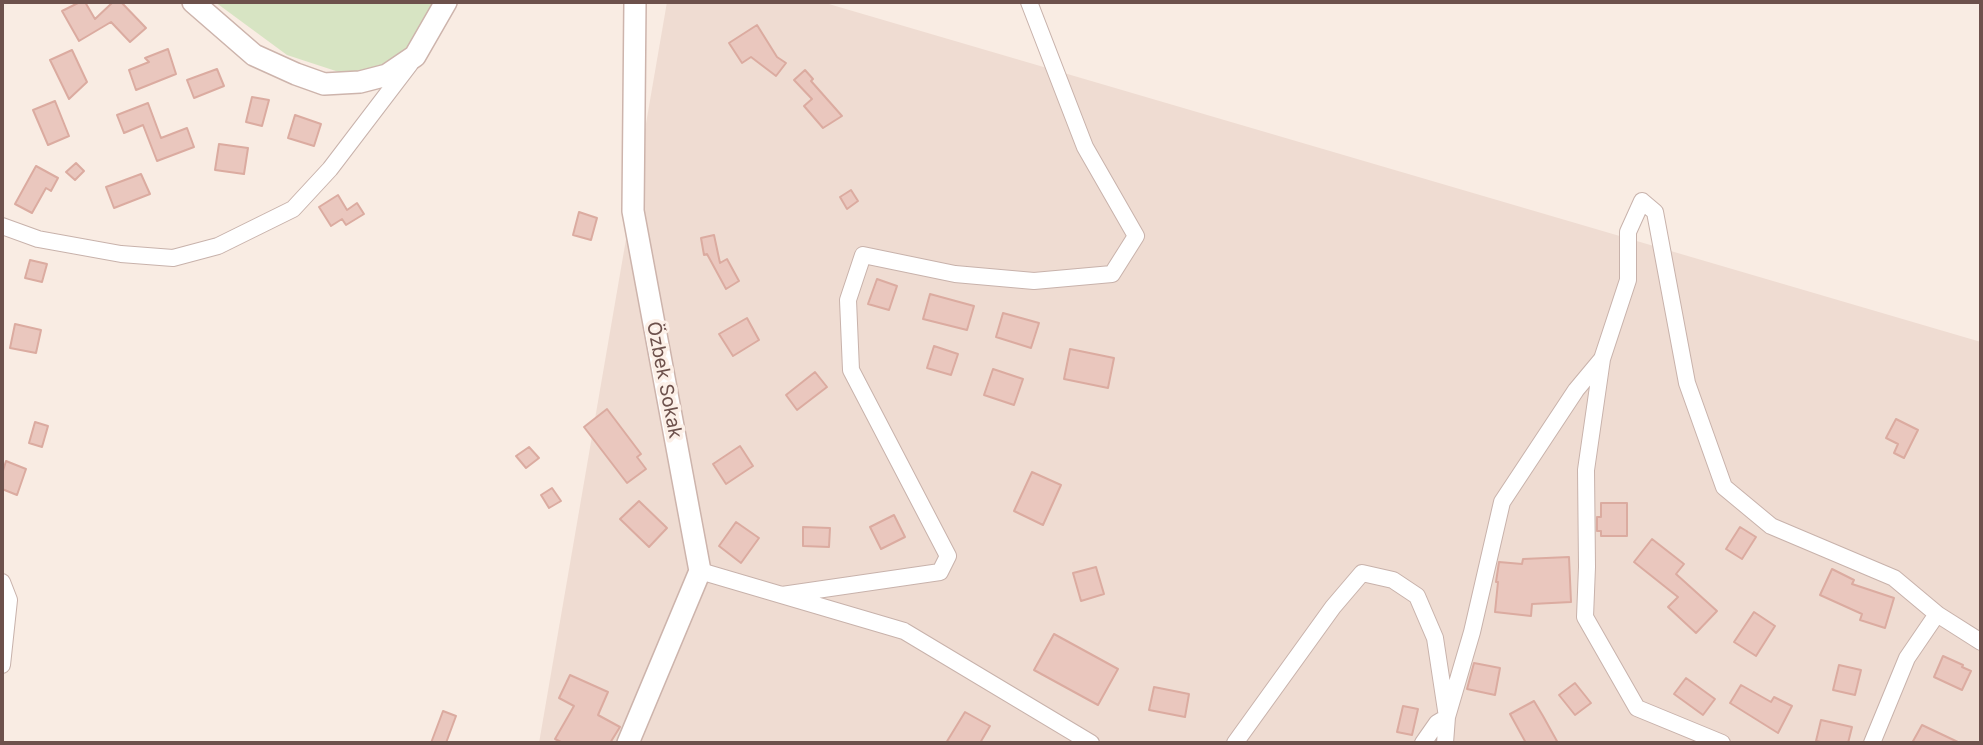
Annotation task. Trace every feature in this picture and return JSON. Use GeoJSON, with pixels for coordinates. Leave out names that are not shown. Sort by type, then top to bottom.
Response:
{"type":"FeatureCollection","features":[{"type":"Feature","properties":{"kind":"street"},"geometry":{"type":"LineString","coordinates":[[194,2],[254,55],[324,85],[360,82],[387,75],[415,57]]}},
{"type":"Feature","properties":{"kind":"street"},"geometry":{"type":"LineString","coordinates":[[2,226],[38,239],[121,254],[173,258],[218,246],[293,209],[330,169],[415,57],[446,2]]}},
{"type":"Feature","properties":{"kind":"street","name":"Özbek Sokak"},"geometry":{"type":"LineString","coordinates":[[635,2],[633,211],[700,571]]}},
{"type":"Feature","properties":{"kind":"street"},"geometry":{"type":"LineString","coordinates":[[782,595],[940,572],[948,556],[851,370],[848,300],[863,255],[955,274],[1034,281],[1112,274],[1136,236],[1085,147],[1029,2]]}},
{"type":"Feature","properties":{"kind":"street"},"geometry":{"type":"LineString","coordinates":[[1722,743],[1637,708],[1585,617],[1586,470],[1602,359],[1628,280],[1628,232],[1642,201],[1655,212],[1687,383],[1724,487],[1771,526],[1894,578],[1937,614],[1981,642]]}},
{"type":"Feature","properties":{"kind":"street"},"geometry":{"type":"LineString","coordinates":[[1445,743],[1447,717],[1472,632],[1502,502],[1576,390],[1602,359]]}},
{"type":"Feature","properties":{"kind":"street"},"geometry":{"type":"LineString","coordinates":[[628,743],[700,571],[904,631],[1091,743]]}},
{"type":"Feature","properties":{"kind":"street"},"geometry":{"type":"LineString","coordinates":[[1235,743],[1333,607],[1362,573],[1393,580],[1418,596],[1435,638],[1447,717]]}},
{"type":"Feature","properties":{"kind":"street"},"geometry":{"type":"LineString","coordinates":[[2,582],[9,600],[2,665]]}},
{"type":"Feature","properties":{"kind":"street"},"geometry":{"type":"LineString","coordinates":[[1872,743],[1907,658],[1937,614]]}},
{"type":"Feature","properties":{"kind":"street"},"geometry":{"type":"LineString","coordinates":[[1423,743],[1437,723],[1447,717]]}},
{"type":"Feature","properties":{"kind":"shaded area"},"geometry":{"type":"Polygon","coordinates":[[[667,2],[822,2],[1981,342],[1981,743],[539,743],[667,2]]]}},
{"type":"Feature","properties":{"kind":"green space"},"geometry":{"type":"Polygon","coordinates":[[[215,2],[436,2],[422,34],[397,61],[345,74],[287,55],[215,2]]]}},
{"type":"Feature","properties":{"kind":"building"},"geometry":{"type":"Polygon","coordinates":[[[85,2],[95,19],[113,2],[121,2],[146,28],[130,42],[111,22],[79,41],[62,11],[85,2]]]}},
{"type":"Feature","properties":{"kind":"building"},"geometry":{"type":"Polygon","coordinates":[[[757,25],[777,57],[786,63],[776,76],[751,57],[742,63],[729,43],[757,25]]]}},
{"type":"Feature","properties":{"kind":"building"},"geometry":{"type":"Polygon","coordinates":[[[168,49],[176,74],[136,90],[129,70],[149,62],[145,58],[168,49]]]}},
{"type":"Feature","properties":{"kind":"building"},"geometry":{"type":"Polygon","coordinates":[[[72,50],[87,82],[69,99],[50,60],[72,50]]]}},
{"type":"Feature","properties":{"kind":"building"},"geometry":{"type":"Polygon","coordinates":[[[217,69],[224,86],[194,98],[187,80],[217,69]]]}},
{"type":"Feature","properties":{"kind":"building"},"geometry":{"type":"Polygon","coordinates":[[[805,70],[813,79],[811,81],[842,116],[823,128],[804,106],[812,99],[794,80],[805,70]]]}},
{"type":"Feature","properties":{"kind":"building"},"geometry":{"type":"Polygon","coordinates":[[[252,97],[269,100],[262,126],[246,122],[252,97]]]}},
{"type":"Feature","properties":{"kind":"building"},"geometry":{"type":"Polygon","coordinates":[[[55,101],[69,136],[48,145],[33,110],[55,101]]]}},
{"type":"Feature","properties":{"kind":"building"},"geometry":{"type":"Polygon","coordinates":[[[148,103],[161,138],[187,128],[194,147],[157,161],[143,125],[124,133],[117,115],[148,103]]]}},
{"type":"Feature","properties":{"kind":"building"},"geometry":{"type":"Polygon","coordinates":[[[295,115],[321,124],[314,146],[288,138],[295,115]]]}},
{"type":"Feature","properties":{"kind":"building"},"geometry":{"type":"Polygon","coordinates":[[[219,144],[248,148],[244,174],[215,170],[219,144]]]}},
{"type":"Feature","properties":{"kind":"building"},"geometry":{"type":"Polygon","coordinates":[[[76,163],[84,171],[75,180],[66,172],[76,163]]]}},
{"type":"Feature","properties":{"kind":"building"},"geometry":{"type":"Polygon","coordinates":[[[36,166],[58,178],[51,191],[46,188],[32,213],[15,204],[36,166]]]}},
{"type":"Feature","properties":{"kind":"building"},"geometry":{"type":"Polygon","coordinates":[[[141,174],[150,194],[114,208],[106,187],[141,174]]]}},
{"type":"Feature","properties":{"kind":"building"},"geometry":{"type":"Polygon","coordinates":[[[851,190],[858,201],[847,209],[840,197],[851,190]]]}},
{"type":"Feature","properties":{"kind":"building"},"geometry":{"type":"Polygon","coordinates":[[[338,195],[347,210],[357,203],[364,214],[346,225],[342,219],[331,226],[319,207],[338,195]]]}},
{"type":"Feature","properties":{"kind":"building"},"geometry":{"type":"Polygon","coordinates":[[[579,212],[597,218],[591,240],[573,235],[579,212]]]}},
{"type":"Feature","properties":{"kind":"building"},"geometry":{"type":"Polygon","coordinates":[[[714,235],[720,263],[727,259],[739,281],[726,289],[707,254],[704,255],[701,238],[714,235]]]}},
{"type":"Feature","properties":{"kind":"building"},"geometry":{"type":"Polygon","coordinates":[[[30,260],[47,264],[42,282],[25,278],[30,260]]]}},
{"type":"Feature","properties":{"kind":"building"},"geometry":{"type":"Polygon","coordinates":[[[877,279],[897,286],[889,310],[868,304],[877,279]]]}},
{"type":"Feature","properties":{"kind":"building"},"geometry":{"type":"Polygon","coordinates":[[[930,294],[974,306],[967,330],[923,319],[930,294]]]}},
{"type":"Feature","properties":{"kind":"building"},"geometry":{"type":"Polygon","coordinates":[[[1003,313],[1039,323],[1031,348],[996,337],[1003,313]]]}},
{"type":"Feature","properties":{"kind":"building"},"geometry":{"type":"Polygon","coordinates":[[[747,318],[759,340],[733,356],[719,334],[747,318]]]}},
{"type":"Feature","properties":{"kind":"building"},"geometry":{"type":"Polygon","coordinates":[[[15,324],[41,330],[36,353],[10,348],[15,324]]]}},
{"type":"Feature","properties":{"kind":"building"},"geometry":{"type":"Polygon","coordinates":[[[934,346],[958,354],[951,375],[927,368],[934,346]]]}},
{"type":"Feature","properties":{"kind":"building"},"geometry":{"type":"Polygon","coordinates":[[[1070,349],[1114,358],[1108,388],[1064,379],[1070,349]]]}},
{"type":"Feature","properties":{"kind":"building"},"geometry":{"type":"Polygon","coordinates":[[[993,369],[1023,379],[1014,405],[984,395],[993,369]]]}},
{"type":"Feature","properties":{"kind":"building"},"geometry":{"type":"Polygon","coordinates":[[[815,372],[827,387],[797,410],[786,395],[815,372]]]}},
{"type":"Feature","properties":{"kind":"building"},"geometry":{"type":"Polygon","coordinates":[[[607,409],[641,454],[637,457],[646,469],[627,483],[584,427],[607,409]]]}},
{"type":"Feature","properties":{"kind":"building"},"geometry":{"type":"Polygon","coordinates":[[[1896,419],[1918,430],[1904,458],[1894,453],[1898,444],[1886,438],[1896,419]]]}},
{"type":"Feature","properties":{"kind":"building"},"geometry":{"type":"Polygon","coordinates":[[[35,422],[48,426],[42,447],[29,443],[35,422]]]}},
{"type":"Feature","properties":{"kind":"building"},"geometry":{"type":"Polygon","coordinates":[[[740,446],[753,466],[726,484],[713,464],[740,446]]]}},
{"type":"Feature","properties":{"kind":"building"},"geometry":{"type":"Polygon","coordinates":[[[529,447],[539,458],[526,468],[516,456],[529,447]]]}},
{"type":"Feature","properties":{"kind":"building"},"geometry":{"type":"Polygon","coordinates":[[[6,461],[26,469],[17,495],[2,489],[2,474],[6,461]]]}},
{"type":"Feature","properties":{"kind":"building"},"geometry":{"type":"Polygon","coordinates":[[[1032,472],[1061,485],[1043,525],[1014,511],[1032,472]]]}},
{"type":"Feature","properties":{"kind":"building"},"geometry":{"type":"Polygon","coordinates":[[[552,488],[561,501],[549,508],[541,495],[552,488]]]}},
{"type":"Feature","properties":{"kind":"building"},"geometry":{"type":"Polygon","coordinates":[[[639,501],[667,528],[649,547],[620,519],[639,501]]]}},
{"type":"Feature","properties":{"kind":"building"},"geometry":{"type":"Polygon","coordinates":[[[1601,503],[1627,503],[1627,536],[1601,536],[1601,531],[1597,531],[1601,503]]]}},
{"type":"Feature","properties":{"kind":"building"},"geometry":{"type":"Polygon","coordinates":[[[894,515],[905,537],[881,549],[870,527],[894,515]]]}},
{"type":"Feature","properties":{"kind":"building"},"geometry":{"type":"Polygon","coordinates":[[[736,522],[759,538],[741,563],[719,546],[736,522]]]}},
{"type":"Feature","properties":{"kind":"building"},"geometry":{"type":"Polygon","coordinates":[[[803,527],[830,528],[829,547],[803,546],[803,527]]]}},
{"type":"Feature","properties":{"kind":"building"},"geometry":{"type":"Polygon","coordinates":[[[1740,527],[1756,537],[1742,559],[1726,549],[1740,527]]]}},
{"type":"Feature","properties":{"kind":"building"},"geometry":{"type":"Polygon","coordinates":[[[1652,539],[1684,564],[1676,574],[1717,611],[1696,633],[1668,607],[1678,597],[1634,562],[1652,539]]]}},
{"type":"Feature","properties":{"kind":"building"},"geometry":{"type":"Polygon","coordinates":[[[1569,557],[1571,602],[1532,604],[1531,616],[1495,612],[1499,562],[1522,564],[1523,559],[1569,557]]]}},
{"type":"Feature","properties":{"kind":"building"},"geometry":{"type":"Polygon","coordinates":[[[1096,567],[1104,594],[1081,601],[1073,573],[1096,567]]]}},
{"type":"Feature","properties":{"kind":"building"},"geometry":{"type":"Polygon","coordinates":[[[1832,569],[1854,580],[1852,584],[1894,598],[1885,628],[1860,620],[1862,614],[1820,595],[1832,569]]]}},
{"type":"Feature","properties":{"kind":"building"},"geometry":{"type":"Polygon","coordinates":[[[1754,612],[1775,626],[1756,656],[1734,642],[1754,612]]]}},
{"type":"Feature","properties":{"kind":"building"},"geometry":{"type":"Polygon","coordinates":[[[1054,634],[1118,669],[1098,705],[1034,670],[1054,634]]]}},
{"type":"Feature","properties":{"kind":"building"},"geometry":{"type":"Polygon","coordinates":[[[1943,656],[1971,671],[1962,690],[1934,677],[1943,656]]]}},
{"type":"Feature","properties":{"kind":"building"},"geometry":{"type":"Polygon","coordinates":[[[1474,663],[1500,668],[1495,695],[1467,689],[1474,663]]]}},
{"type":"Feature","properties":{"kind":"building"},"geometry":{"type":"Polygon","coordinates":[[[1839,665],[1861,670],[1855,695],[1833,690],[1839,665]]]}},
{"type":"Feature","properties":{"kind":"building"},"geometry":{"type":"Polygon","coordinates":[[[570,675],[608,692],[598,715],[620,727],[610,743],[563,743],[555,739],[574,706],[559,698],[570,675]]]}},
{"type":"Feature","properties":{"kind":"building"},"geometry":{"type":"Polygon","coordinates":[[[1686,678],[1715,699],[1703,715],[1674,694],[1686,678]]]}},
{"type":"Feature","properties":{"kind":"building"},"geometry":{"type":"Polygon","coordinates":[[[1575,683],[1591,703],[1575,715],[1559,695],[1575,683]]]}},
{"type":"Feature","properties":{"kind":"building"},"geometry":{"type":"Polygon","coordinates":[[[1741,685],[1771,702],[1774,697],[1792,706],[1778,733],[1730,703],[1741,685]]]}},
{"type":"Feature","properties":{"kind":"building"},"geometry":{"type":"Polygon","coordinates":[[[1154,687],[1189,694],[1185,717],[1149,710],[1154,687]]]}},
{"type":"Feature","properties":{"kind":"building"},"geometry":{"type":"Polygon","coordinates":[[[1534,701],[1558,743],[1526,743],[1510,714],[1534,701]]]}},
{"type":"Feature","properties":{"kind":"building"},"geometry":{"type":"Polygon","coordinates":[[[1403,706],[1418,709],[1412,735],[1397,732],[1403,706]]]}},
{"type":"Feature","properties":{"kind":"building"},"geometry":{"type":"Polygon","coordinates":[[[443,711],[456,716],[446,743],[431,743],[443,711]]]}},
{"type":"Feature","properties":{"kind":"building"},"geometry":{"type":"Polygon","coordinates":[[[965,712],[990,726],[980,743],[946,743],[965,712]]]}},
{"type":"Feature","properties":{"kind":"building"},"geometry":{"type":"Polygon","coordinates":[[[1821,720],[1852,727],[1848,743],[1816,741],[1821,720]]]}},
{"type":"Feature","properties":{"kind":"building"},"geometry":{"type":"Polygon","coordinates":[[[1922,725],[1960,743],[1912,743],[1922,725]]]}}]}
